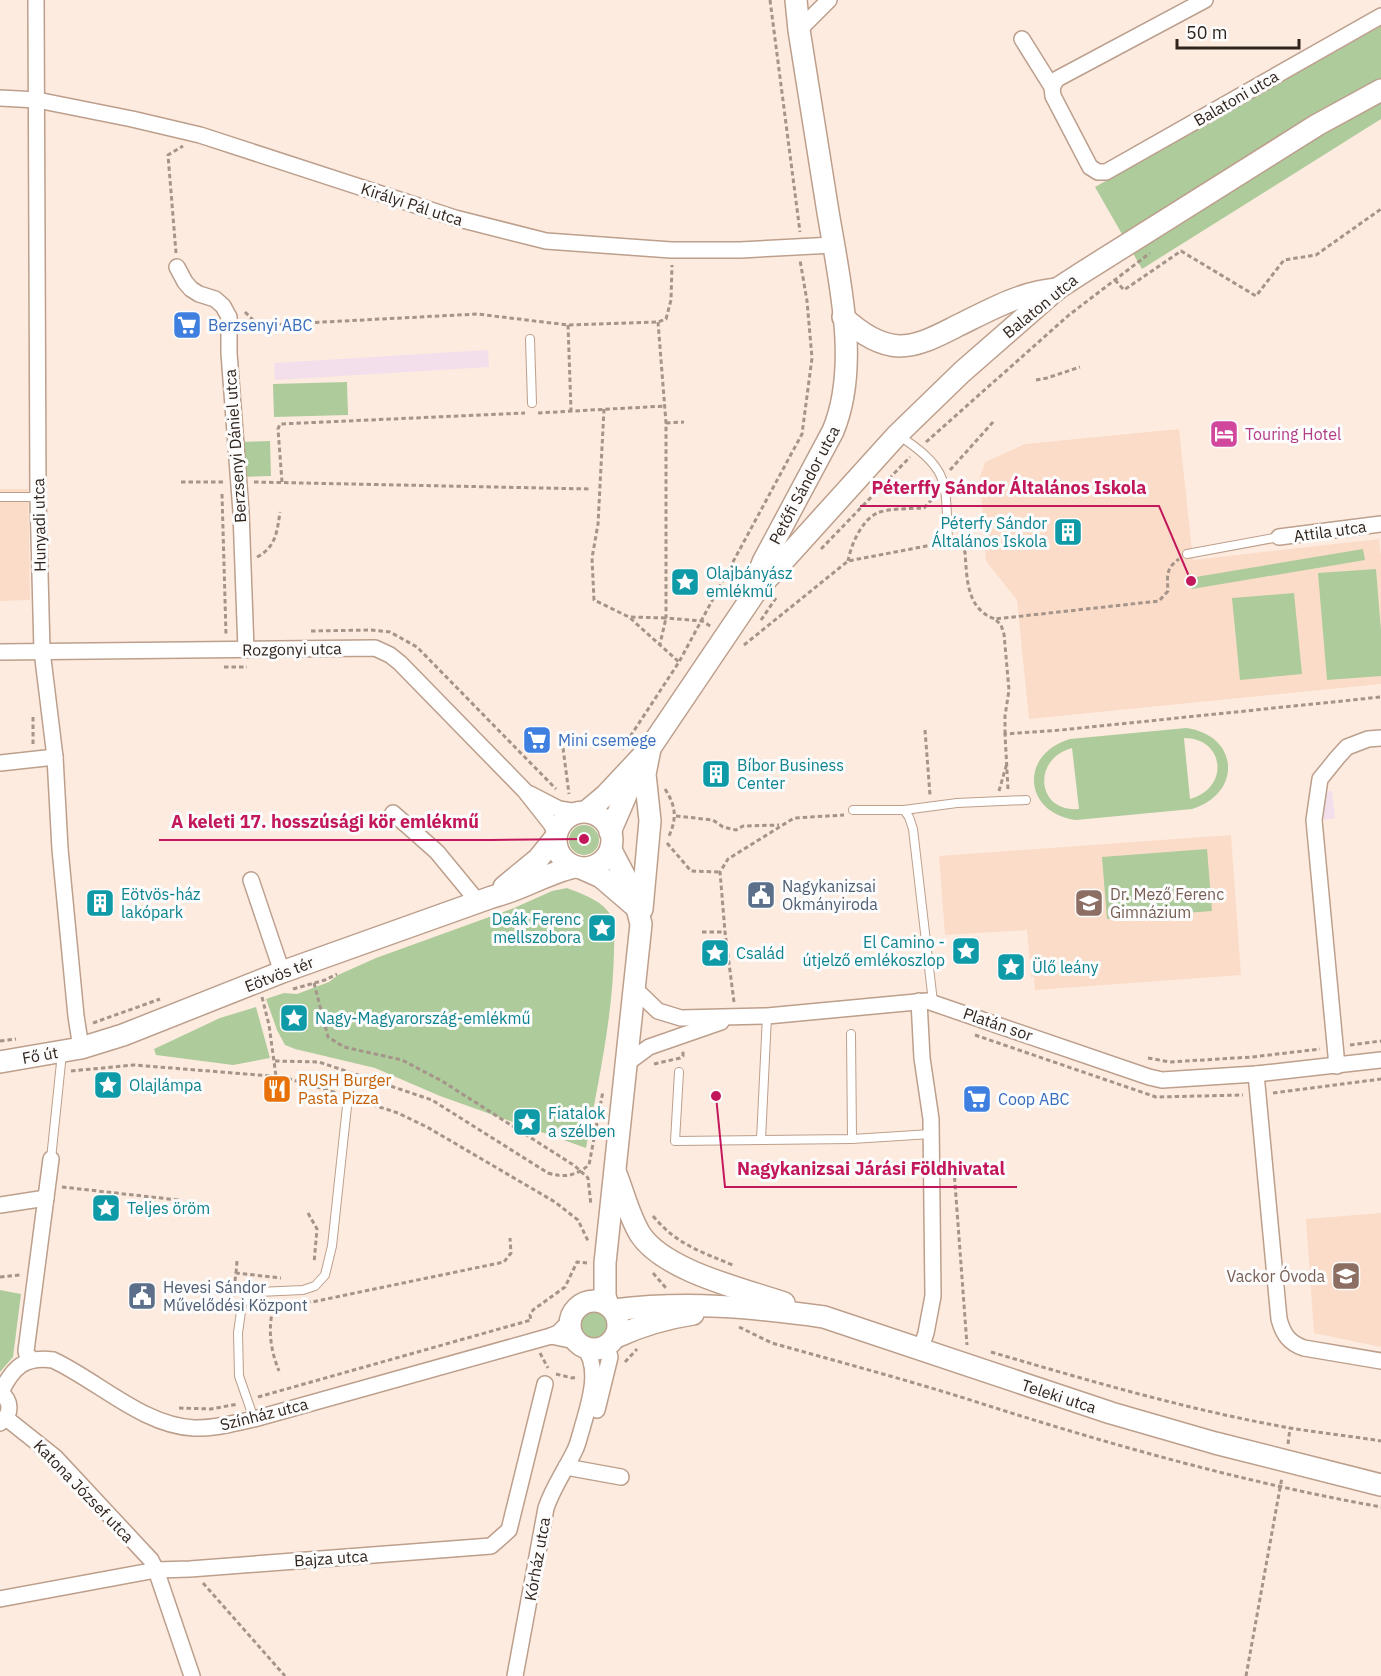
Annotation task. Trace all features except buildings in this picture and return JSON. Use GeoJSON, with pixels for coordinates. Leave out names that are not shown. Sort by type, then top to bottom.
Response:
{"type":"FeatureCollection","features":[{"type":"Feature","properties":{"kind":"street","name":"Hunyadi utca"},"geometry":{"type":"LineString","coordinates":[[36,0],[38,497],[42,651],[56,757],[60,849],[75,1016],[68,1057]]}},
{"type":"Feature","properties":{"kind":"street","name":"Petőfi Sándor utca"},"geometry":{"type":"LineString","coordinates":[[578,806],[606,795],[646,753],[756,591],[758,575],[763,562],[839,418],[846,368],[843,316],[796,0]]}},
{"type":"Feature","properties":{"kind":"street"},"geometry":{"type":"LineString","coordinates":[[799,30],[829,0]]}},
{"type":"Feature","properties":{"kind":"street"},"geometry":{"type":"LineString","coordinates":[[1022,39],[1052,87],[1057,79],[1205,0]]}},
{"type":"Feature","properties":{"kind":"street","name":"Balatoni utca"},"geometry":{"type":"LineString","coordinates":[[1052,87],[1053,96],[1090,167],[1098,172],[1106,172],[1381,16]]}},
{"type":"Feature","properties":{"kind":"street","name":"Balaton utca"},"geometry":{"type":"LineString","coordinates":[[756,591],[897,435],[962,372],[1057,289],[1227,180],[1317,125],[1381,90]]}},
{"type":"Feature","properties":{"kind":"street","name":"Királyi Pál utca"},"geometry":{"type":"LineString","coordinates":[[0,98],[37,100],[200,135],[455,218],[546,241],[671,250],[833,245]]}},
{"type":"Feature","properties":{"kind":"street","name":"Berzsenyi Dániel utca"},"geometry":{"type":"LineString","coordinates":[[177,267],[191,289],[215,299],[224,306],[229,317],[229,353],[246,650]]}},
{"type":"Feature","properties":{"kind":"street"},"geometry":{"type":"LineString","coordinates":[[843,316],[867,336],[890,345],[911,345],[1027,294],[1057,289]]}},
{"type":"Feature","properties":{"kind":"street","name":"Attila utca"},"geometry":{"type":"LineString","coordinates":[[1279,537],[1381,524]]}},
{"type":"Feature","properties":{"kind":"street","name":"Rozgonyi utca"},"geometry":{"type":"LineString","coordinates":[[0,652],[366,647],[382,650],[400,663],[525,791],[550,824],[555,836]]}},
{"type":"Feature","properties":{"kind":"street"},"geometry":{"type":"LineString","coordinates":[[1337,1066],[1314,820],[1316,800],[1320,779],[1347,747],[1368,739],[1381,738]]}},
{"type":"Feature","properties":{"kind":"street","name":"Petőfi Sándor utca"},"geometry":{"type":"LineString","coordinates":[[611,841],[646,753]]}},
{"type":"Feature","properties":{"kind":"street"},"geometry":{"type":"LineString","coordinates":[[599,1374],[577,1329],[587,1288],[591,1257],[615,1171],[636,1065],[634,988],[639,916],[650,821],[645,774],[646,753]]}},
{"type":"Feature","properties":{"kind":"street"},"geometry":{"type":"LineString","coordinates":[[0,762],[56,757]]}},
{"type":"Feature","properties":{"kind":"street","name":"Rozgonyi utca"},"geometry":{"type":"LineString","coordinates":[[525,791],[559,809],[578,806]]}},
{"type":"Feature","properties":{"kind":"street"},"geometry":{"type":"LineString","coordinates":[[578,806],[600,817],[633,892],[639,916],[601,877],[579,868],[560,854],[555,836],[563,820],[578,806]]}},
{"type":"Feature","properties":{"kind":"street"},"geometry":{"type":"LineString","coordinates":[[393,813],[485,900]]}},
{"type":"Feature","properties":{"kind":"street","name":"Eötvös tér"},"geometry":{"type":"LineString","coordinates":[[485,900],[538,859],[555,836]]}},
{"type":"Feature","properties":{"kind":"street"},"geometry":{"type":"LineString","coordinates":[[579,868],[592,868],[603,862],[611,841]]}},
{"type":"Feature","properties":{"kind":"street","name":"Eötvös tér"},"geometry":{"type":"LineString","coordinates":[[68,1057],[282,972],[512,892],[548,875],[579,868]]}},
{"type":"Feature","properties":{"kind":"street"},"geometry":{"type":"LineString","coordinates":[[251,880],[282,972]]}},
{"type":"Feature","properties":{"kind":"street","name":"Platán sor"},"geometry":{"type":"LineString","coordinates":[[634,988],[658,1011],[681,1018],[735,1010],[766,1016],[926,1002],[1149,1077],[1167,1080],[1256,1074],[1381,1060]]}},
{"type":"Feature","properties":{"kind":"street"},"geometry":{"type":"LineString","coordinates":[[921,1348],[933,1296],[930,1103],[922,1058],[926,1002]]}},
{"type":"Feature","properties":{"kind":"street","name":"Platán sor"},"geometry":{"type":"LineString","coordinates":[[636,1065],[649,1047],[680,1036],[735,1010]]}},
{"type":"Feature","properties":{"kind":"street","name":"Fő út"},"geometry":{"type":"LineString","coordinates":[[0,1062],[68,1057]]}},
{"type":"Feature","properties":{"kind":"street"},"geometry":{"type":"LineString","coordinates":[[1256,1074],[1282,1331],[1293,1345],[1381,1361]]}},
{"type":"Feature","properties":{"kind":"street"},"geometry":{"type":"LineString","coordinates":[[3,1421],[9,1413],[8,1401],[0,1392],[18,1367],[33,1360],[26,1351],[51,1159]]}},
{"type":"Feature","properties":{"kind":"street"},"geometry":{"type":"LineString","coordinates":[[577,1329],[591,1350],[611,1342],[619,1323],[605,1296],[604,1277],[615,1171]]}},
{"type":"Feature","properties":{"kind":"street"},"geometry":{"type":"LineString","coordinates":[[615,1171],[634,1222],[653,1250],[684,1269],[824,1317]]}},
{"type":"Feature","properties":{"kind":"street"},"geometry":{"type":"LineString","coordinates":[[0,1204],[47,1192]]}},
{"type":"Feature","properties":{"kind":"street"},"geometry":{"type":"LineString","coordinates":[[577,1329],[593,1301],[611,1308]]}},
{"type":"Feature","properties":{"kind":"street","name":"Teleki utca"},"geometry":{"type":"LineString","coordinates":[[611,1308],[678,1304],[734,1316]]}},
{"type":"Feature","properties":{"kind":"street","name":"Teleki utca"},"geometry":{"type":"LineString","coordinates":[[611,1342],[635,1328],[678,1316],[734,1316],[779,1311],[824,1317],[1111,1413],[1215,1443],[1381,1485]]}},
{"type":"Feature","properties":{"kind":"street","name":"Színház utca"},"geometry":{"type":"LineString","coordinates":[[33,1360],[53,1360],[146,1415],[180,1426],[217,1427],[254,1419],[577,1329]]}},
{"type":"Feature","properties":{"kind":"street","name":"Kórház utca"},"geometry":{"type":"LineString","coordinates":[[515,1676],[546,1508],[576,1448],[588,1437],[592,1428],[599,1374],[610,1357],[611,1342]]}},
{"type":"Feature","properties":{"kind":"street","name":"Bajza utca"},"geometry":{"type":"LineString","coordinates":[[0,1599],[156,1570],[491,1546],[509,1530],[545,1384]]}},
{"type":"Feature","properties":{"kind":"street","name":"Katona József utca"},"geometry":{"type":"LineString","coordinates":[[3,1421],[55,1457],[151,1560],[192,1676]]}},
{"type":"Feature","properties":{"kind":"street"},"geometry":{"type":"LineString","coordinates":[[566,1467],[621,1477]]}},
{"type":"Feature","properties":{"kind":"lane"},"geometry":{"type":"LineString","coordinates":[[530,339],[532,403]]}},
{"type":"Feature","properties":{"kind":"lane"},"geometry":{"type":"LineString","coordinates":[[897,435],[918,448],[939,469],[945,484],[948,542]]}},
{"type":"Feature","properties":{"kind":"lane"},"geometry":{"type":"LineString","coordinates":[[0,497],[38,497]]}},
{"type":"Feature","properties":{"kind":"lane"},"geometry":{"type":"LineString","coordinates":[[1187,554],[1279,537]]}},
{"type":"Feature","properties":{"kind":"lane"},"geometry":{"type":"LineString","coordinates":[[853,810],[904,810],[957,803],[1026,800]]}},
{"type":"Feature","properties":{"kind":"lane"},"geometry":{"type":"LineString","coordinates":[[904,810],[913,829],[926,1002]]}},
{"type":"Feature","properties":{"kind":"lane"},"geometry":{"type":"LineString","coordinates":[[761,1140],[766,1016]]}},
{"type":"Feature","properties":{"kind":"lane"},"geometry":{"type":"LineString","coordinates":[[851,1035],[852,1140]]}},
{"type":"Feature","properties":{"kind":"lane"},"geometry":{"type":"LineString","coordinates":[[51,1159],[68,1057]]}},
{"type":"Feature","properties":{"kind":"lane"},"geometry":{"type":"LineString","coordinates":[[679,1072],[675,1141],[852,1140],[931,1134]]}},
{"type":"Feature","properties":{"kind":"lane"},"geometry":{"type":"LineString","coordinates":[[254,1419],[239,1376],[238,1321],[242,1304],[258,1292],[303,1290],[315,1286],[325,1275],[332,1246],[348,1097]]}},
{"type":"Feature","properties":{"kind":"path"},"geometry":{"type":"LineString","coordinates":[[619,753],[679,662],[802,434],[813,358],[800,259],[801,232],[770,0]]}},
{"type":"Feature","properties":{"kind":"path"},"geometry":{"type":"LineString","coordinates":[[168,155],[177,267]]}},
{"type":"Feature","properties":{"kind":"path"},"geometry":{"type":"LineString","coordinates":[[1115,280],[1124,290],[1181,251],[1256,296],[1284,260],[1316,255],[1381,209]]}},
{"type":"Feature","properties":{"kind":"path"},"geometry":{"type":"LineString","coordinates":[[816,554],[918,448],[1069,315],[1152,252]]}},
{"type":"Feature","properties":{"kind":"path"},"geometry":{"type":"LineString","coordinates":[[239,306],[257,324],[267,325],[477,314],[568,325],[658,322],[666,319],[671,300],[671,261]]}},
{"type":"Feature","properties":{"kind":"path"},"geometry":{"type":"LineString","coordinates":[[658,322],[666,423],[666,618],[660,644]]}},
{"type":"Feature","properties":{"kind":"path"},"geometry":{"type":"LineString","coordinates":[[568,325],[571,411]]}},
{"type":"Feature","properties":{"kind":"path"},"geometry":{"type":"LineString","coordinates":[[1036,380],[1080,367]]}},
{"type":"Feature","properties":{"kind":"path"},"geometry":{"type":"LineString","coordinates":[[282,482],[278,429],[280,424],[665,406]]}},
{"type":"Feature","properties":{"kind":"path"},"geometry":{"type":"LineString","coordinates":[[604,409],[598,524],[592,558],[594,600],[629,617],[679,662]]}},
{"type":"Feature","properties":{"kind":"path"},"geometry":{"type":"LineString","coordinates":[[848,561],[856,536],[874,514],[883,511],[924,508],[945,484],[950,470],[994,421]]}},
{"type":"Feature","properties":{"kind":"path"},"geometry":{"type":"LineString","coordinates":[[666,423],[684,422]]}},
{"type":"Feature","properties":{"kind":"path"},"geometry":{"type":"LineString","coordinates":[[181,482],[591,489]]}},
{"type":"Feature","properties":{"kind":"path"},"geometry":{"type":"LineString","coordinates":[[242,564],[259,556],[273,543],[277,535],[280,512]]}},
{"type":"Feature","properties":{"kind":"path"},"geometry":{"type":"LineString","coordinates":[[754,629],[742,646],[848,561],[948,542],[959,546],[965,552],[969,593],[980,612],[995,619],[1001,625],[1004,634],[1009,690],[1005,716],[1008,796],[1026,800]]}},
{"type":"Feature","properties":{"kind":"path"},"geometry":{"type":"LineString","coordinates":[[995,619],[1159,601],[1168,591],[1167,571],[1170,566],[1187,554]]}},
{"type":"Feature","properties":{"kind":"path"},"geometry":{"type":"LineString","coordinates":[[760,621],[778,595]]}},
{"type":"Feature","properties":{"kind":"path"},"geometry":{"type":"LineString","coordinates":[[629,617],[702,621],[725,634]]}},
{"type":"Feature","properties":{"kind":"path"},"geometry":{"type":"LineString","coordinates":[[214,666],[249,667]]}},
{"type":"Feature","properties":{"kind":"path"},"geometry":{"type":"LineString","coordinates":[[1005,734],[1381,697]]}},
{"type":"Feature","properties":{"kind":"path"},"geometry":{"type":"LineString","coordinates":[[33,708],[33,754]]}},
{"type":"Feature","properties":{"kind":"path"},"geometry":{"type":"LineString","coordinates":[[925,730],[931,807]]}},
{"type":"Feature","properties":{"kind":"path"},"geometry":{"type":"LineString","coordinates":[[563,748],[578,806]]}},
{"type":"Feature","properties":{"kind":"path"},"geometry":{"type":"LineString","coordinates":[[998,796],[1007,762]]}},
{"type":"Feature","properties":{"kind":"path"},"geometry":{"type":"LineString","coordinates":[[662,783],[671,798],[675,816],[667,841],[666,855]]}},
{"type":"Feature","properties":{"kind":"path"},"geometry":{"type":"LineString","coordinates":[[675,816],[713,820],[723,827],[736,830],[743,826],[781,825],[728,859],[720,872],[735,1010]]}},
{"type":"Feature","properties":{"kind":"path"},"geometry":{"type":"LineString","coordinates":[[667,841],[691,871],[720,872]]}},
{"type":"Feature","properties":{"kind":"path"},"geometry":{"type":"LineString","coordinates":[[702,932],[725,932]]}},
{"type":"Feature","properties":{"kind":"path"},"geometry":{"type":"LineString","coordinates":[[314,983],[328,1037],[344,1047],[402,1060],[442,1081],[581,1172],[588,1178],[591,1204]]}},
{"type":"Feature","properties":{"kind":"path"},"geometry":{"type":"LineString","coordinates":[[972,1034],[1156,1097],[1258,1094],[1381,1079]]}},
{"type":"Feature","properties":{"kind":"path"},"geometry":{"type":"LineString","coordinates":[[636,1065],[676,1060],[682,1056],[680,1036]]}},
{"type":"Feature","properties":{"kind":"path"},"geometry":{"type":"LineString","coordinates":[[68,1057],[276,1077],[398,1113],[427,1127],[555,1202],[578,1220],[591,1257]]}},
{"type":"Feature","properties":{"kind":"path"},"geometry":{"type":"LineString","coordinates":[[276,1077],[275,1060],[319,1062],[432,1100],[548,1173],[566,1176],[581,1172],[589,1165],[604,1087]]}},
{"type":"Feature","properties":{"kind":"path"},"geometry":{"type":"LineString","coordinates":[[954,1170],[967,1345],[958,1342]]}},
{"type":"Feature","properties":{"kind":"path"},"geometry":{"type":"LineString","coordinates":[[47,1192],[178,1200],[181,1211]]}},
{"type":"Feature","properties":{"kind":"path"},"geometry":{"type":"LineString","coordinates":[[649,1210],[662,1227],[690,1248],[738,1268]]}},
{"type":"Feature","properties":{"kind":"path"},"geometry":{"type":"LineString","coordinates":[[308,1213],[317,1229],[314,1262]]}},
{"type":"Feature","properties":{"kind":"path"},"geometry":{"type":"LineString","coordinates":[[591,1235],[591,1257]]}},
{"type":"Feature","properties":{"kind":"path"},"geometry":{"type":"LineString","coordinates":[[300,1301],[312,1302],[504,1262],[511,1253],[510,1238]]}},
{"type":"Feature","properties":{"kind":"path"},"geometry":{"type":"LineString","coordinates":[[591,1257],[574,1264],[565,1287],[533,1310],[530,1315],[544,1338],[541,1357],[546,1367],[553,1373],[572,1378],[599,1374],[612,1377],[643,1344]]}},
{"type":"Feature","properties":{"kind":"path"},"geometry":{"type":"LineString","coordinates":[[236,1273],[237,1260]]}},
{"type":"Feature","properties":{"kind":"path"},"geometry":{"type":"LineString","coordinates":[[651,1270],[666,1288]]}},
{"type":"Feature","properties":{"kind":"path"},"geometry":{"type":"LineString","coordinates":[[0,1276],[37,1275]]}},
{"type":"Feature","properties":{"kind":"path"},"geometry":{"type":"LineString","coordinates":[[276,1299],[272,1313],[270,1338],[279,1371]]}},
{"type":"Feature","properties":{"kind":"path"},"geometry":{"type":"LineString","coordinates":[[734,1316],[739,1327],[772,1343],[1018,1416],[1220,1472],[1381,1508]]}},
{"type":"Feature","properties":{"kind":"path"},"geometry":{"type":"LineString","coordinates":[[174,1408],[211,1409],[531,1320]]}},
{"type":"Feature","properties":{"kind":"path"},"geometry":{"type":"LineString","coordinates":[[989,1351],[1182,1404],[1290,1428],[1381,1441]]}},
{"type":"Feature","properties":{"kind":"path"},"geometry":{"type":"LineString","coordinates":[[1246,1676],[1290,1428]]}},
{"type":"Feature","properties":{"kind":"path"},"geometry":{"type":"LineString","coordinates":[[190,1569],[285,1676]]}},
{"type":"Feature","properties":{"kind":"shaded area"},"geometry":{"type":"Polygon","coordinates":[[[488,350],[489,367],[275,380],[274,363],[488,350]]]}},
{"type":"Feature","properties":{"kind":"shaded area"},"geometry":{"type":"Polygon","coordinates":[[[1179,429],[1193,560],[1379,539],[1381,684],[1029,719],[1017,600],[986,561],[980,478],[985,462],[1025,444],[1179,429]]]}},
{"type":"Feature","properties":{"kind":"shaded area"},"geometry":{"type":"Polygon","coordinates":[[[0,489],[28,489],[30,600],[0,601],[0,489]]]}},
{"type":"Feature","properties":{"kind":"shaded area"},"geometry":{"type":"Polygon","coordinates":[[[1332,791],[1335,818],[1324,820],[1321,792],[1332,791]]]}},
{"type":"Feature","properties":{"kind":"shaded area","name":"Dr. Mező Ferenc Gimnázium"},"geometry":{"type":"Polygon","coordinates":[[[1231,835],[1241,975],[1035,990],[1034,977],[1031,977],[1027,930],[945,935],[939,856],[1231,835]]]}},
{"type":"Feature","properties":{"kind":"shaded area","name":"Vackor Óvoda"},"geometry":{"type":"Polygon","coordinates":[[[1381,1213],[1381,1347],[1314,1333],[1306,1219],[1381,1213]]]}},
{"type":"Feature","properties":{"kind":"green space"},"geometry":{"type":"Polygon","coordinates":[[[1381,26],[1381,119],[1142,269],[1095,187],[1381,26]]]}},
{"type":"Feature","properties":{"kind":"green space"},"geometry":{"type":"Polygon","coordinates":[[[347,382],[348,415],[274,417],[273,384],[347,382]]]}},
{"type":"Feature","properties":{"kind":"green space"},"geometry":{"type":"Polygon","coordinates":[[[270,441],[271,476],[239,477],[238,442],[270,441]]]}},
{"type":"Feature","properties":{"kind":"green space"},"geometry":{"type":"Polygon","coordinates":[[[1363,549],[1365,560],[1192,589],[1190,578],[1363,549]]]}},
{"type":"Feature","properties":{"kind":"green space"},"geometry":{"type":"Polygon","coordinates":[[[1376,569],[1381,631],[1381,676],[1327,680],[1318,573],[1376,569]]]}},
{"type":"Feature","properties":{"kind":"green space"},"geometry":{"type":"Polygon","coordinates":[[[1294,593],[1302,674],[1240,680],[1232,598],[1294,593]]]}},
{"type":"Feature","properties":{"kind":"green space"},"geometry":{"type":"Polygon","coordinates":[[[1186,728],[1204,733],[1216,741],[1225,752],[1228,765],[1226,778],[1220,791],[1209,801],[1192,809],[1076,820],[1058,815],[1046,806],[1037,795],[1034,782],[1036,769],[1042,757],[1053,747],[1070,739],[1186,728]],[[1184,738],[1190,799],[1203,793],[1212,785],[1217,764],[1208,746],[1198,740],[1184,738]],[[1072,748],[1059,754],[1050,763],[1045,773],[1044,784],[1054,803],[1065,808],[1079,809],[1072,748]]]}},
{"type":"Feature","properties":{"kind":"green space"},"geometry":{"type":"Polygon","coordinates":[[[584,825],[590,826],[598,834],[598,846],[590,854],[584,855],[578,854],[570,846],[569,840],[570,834],[578,826],[584,825]]]}},
{"type":"Feature","properties":{"kind":"green space"},"geometry":{"type":"Polygon","coordinates":[[[1207,849],[1212,911],[1107,919],[1102,857],[1207,849]]]}},
{"type":"Feature","properties":{"kind":"green space"},"geometry":{"type":"Polygon","coordinates":[[[567,888],[604,907],[612,918],[614,930],[613,975],[608,1025],[586,1148],[440,1096],[375,1068],[295,1049],[285,1045],[277,1030],[266,999],[284,993],[297,994],[329,982],[338,975],[376,958],[514,908],[552,891],[567,888]]]}},
{"type":"Feature","properties":{"kind":"green space"},"geometry":{"type":"Polygon","coordinates":[[[256,1007],[270,1058],[233,1065],[156,1055],[154,1049],[220,1018],[256,1007]]]}},
{"type":"Feature","properties":{"kind":"green space"},"geometry":{"type":"Polygon","coordinates":[[[0,1290],[21,1294],[13,1357],[0,1372],[0,1290]]]}},
{"type":"Feature","properties":{"kind":"green space"},"geometry":{"type":"Polygon","coordinates":[[[594,1312],[603,1316],[607,1325],[603,1334],[594,1338],[585,1334],[581,1325],[585,1316],[594,1312]]]}},
{"type":"Feature","properties":{"kind":"place","name":"Berzsenyi ABC"},"geometry":{"type":"Point","coordinates":[187,325]}},
{"type":"Feature","properties":{"kind":"place","name":"Touring Hotel"},"geometry":{"type":"Point","coordinates":[1224,434]}},
{"type":"Feature","properties":{"kind":"place","name":"Péterfy Sándor Általános Iskola"},"geometry":{"type":"Point","coordinates":[1068,532]}},
{"type":"Feature","properties":{"kind":"place","name":"Péterffy Sándor Általános Iskola"},"geometry":{"type":"Point","coordinates":[1191,581]}},
{"type":"Feature","properties":{"kind":"place","name":"Olajbányász emlékmű"},"geometry":{"type":"Point","coordinates":[685,582]}},
{"type":"Feature","properties":{"kind":"place","name":"Mini csemege"},"geometry":{"type":"Point","coordinates":[537,740]}},
{"type":"Feature","properties":{"kind":"place","name":"Bíbor Business Center"},"geometry":{"type":"Point","coordinates":[716,774]}},
{"type":"Feature","properties":{"kind":"place","name":"A keleti 17. hosszúsági kör emlékmű"},"geometry":{"type":"Point","coordinates":[584,839]}},
{"type":"Feature","properties":{"kind":"place","name":"Nagykanizsai Okmányiroda"},"geometry":{"type":"Point","coordinates":[761,895]}},
{"type":"Feature","properties":{"kind":"place","name":"Eötvös-ház lakópark"},"geometry":{"type":"Point","coordinates":[100,903]}},
{"type":"Feature","properties":{"kind":"place","name":"Dr. Mező Ferenc Gimnázium"},"geometry":{"type":"Point","coordinates":[1089,903]}},
{"type":"Feature","properties":{"kind":"place","name":"Deák Ferenc mellszobora"},"geometry":{"type":"Point","coordinates":[602,928]}},
{"type":"Feature","properties":{"kind":"place","name":"El Camino - útjelző emlékoszlop"},"geometry":{"type":"Point","coordinates":[966,951]}},
{"type":"Feature","properties":{"kind":"place","name":"Család"},"geometry":{"type":"Point","coordinates":[715,953]}},
{"type":"Feature","properties":{"kind":"place","name":"Ülő leány"},"geometry":{"type":"Point","coordinates":[1011,967]}},
{"type":"Feature","properties":{"kind":"place","name":"Nagy-Magyarország-emlékmű"},"geometry":{"type":"Point","coordinates":[294,1018]}},
{"type":"Feature","properties":{"kind":"place","name":"Olajlámpa"},"geometry":{"type":"Point","coordinates":[108,1085]}},
{"type":"Feature","properties":{"kind":"place","name":"RUSH Burger Pasta Pizza"},"geometry":{"type":"Point","coordinates":[277,1089]}},
{"type":"Feature","properties":{"kind":"place","name":"Nagykanizsai Járási Földhivatal"},"geometry":{"type":"Point","coordinates":[716,1096]}},
{"type":"Feature","properties":{"kind":"place","name":"Coop ABC"},"geometry":{"type":"Point","coordinates":[977,1099]}},
{"type":"Feature","properties":{"kind":"place","name":"Fiatalok a szélben"},"geometry":{"type":"Point","coordinates":[527,1122]}},
{"type":"Feature","properties":{"kind":"place","name":"Teljes öröm"},"geometry":{"type":"Point","coordinates":[106,1208]}},
{"type":"Feature","properties":{"kind":"place","name":"Vackor Óvoda"},"geometry":{"type":"Point","coordinates":[1346,1276]}},
{"type":"Feature","properties":{"kind":"place","name":"Hevesi Sándor Művelődési Központ"},"geometry":{"type":"Point","coordinates":[142,1296]}}]}
